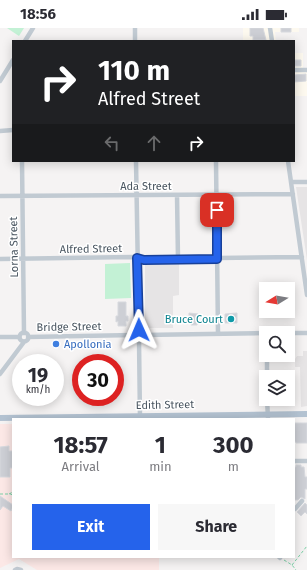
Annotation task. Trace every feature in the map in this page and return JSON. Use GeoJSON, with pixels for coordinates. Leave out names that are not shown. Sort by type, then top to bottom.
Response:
{"type":"FeatureCollection","features":[{"type":"Feature","properties":{"kind":"main road","name":"Edith Street"},"geometry":{"type":"LineString","coordinates":[[0,418],[268,416],[307,414]]}},
{"type":"Feature","properties":{"kind":"street"},"geometry":{"type":"LineString","coordinates":[[26,40],[33,28]]}},
{"type":"Feature","properties":{"kind":"street"},"geometry":{"type":"LineString","coordinates":[[135,28],[135,40]]}},
{"type":"Feature","properties":{"kind":"street"},"geometry":{"type":"LineString","coordinates":[[270,28],[272,40]]}},
{"type":"Feature","properties":{"kind":"street"},"geometry":{"type":"LineString","coordinates":[[0,81],[12,62]]}},
{"type":"Feature","properties":{"kind":"street"},"geometry":{"type":"LineString","coordinates":[[295,70],[307,70]]}},
{"type":"Feature","properties":{"kind":"street"},"geometry":{"type":"LineString","coordinates":[[0,131],[12,130]]}},
{"type":"Feature","properties":{"kind":"street","name":"Lorna Street"},"geometry":{"type":"LineString","coordinates":[[22,162],[24,332]]}},
{"type":"Feature","properties":{"kind":"street"},"geometry":{"type":"LineString","coordinates":[[136,162],[139,330],[142,331],[144,335]]}},
{"type":"Feature","properties":{"kind":"street"},"geometry":{"type":"LineString","coordinates":[[216,162],[218,334]]}},
{"type":"Feature","properties":{"kind":"street"},"geometry":{"type":"LineString","coordinates":[[288,162],[307,295]]}},
{"type":"Feature","properties":{"kind":"street"},"geometry":{"type":"LineString","coordinates":[[291,182],[307,182]]}},
{"type":"Feature","properties":{"kind":"street","name":"Ada Street"},"geometry":{"type":"LineString","coordinates":[[0,196],[293,194]]}},
{"type":"Feature","properties":{"kind":"street"},"geometry":{"type":"LineString","coordinates":[[177,195],[178,259]]}},
{"type":"Feature","properties":{"kind":"street","name":"Alfred Street"},"geometry":{"type":"LineString","coordinates":[[0,259],[132,257],[144,260],[302,257]]}},
{"type":"Feature","properties":{"kind":"street"},"geometry":{"type":"LineString","coordinates":[[139,330],[135,332],[134,335],[135,339],[139,340]]}},
{"type":"Feature","properties":{"kind":"street"},"geometry":{"type":"LineString","coordinates":[[0,337],[19,337],[24,332],[28,334],[27,340],[0,374]]}},
{"type":"Feature","properties":{"kind":"street"},"geometry":{"type":"LineString","coordinates":[[139,340],[143,338],[144,335],[259,333]]}},
{"type":"Feature","properties":{"kind":"street"},"geometry":{"type":"LineString","coordinates":[[295,333],[307,333]]}},
{"type":"Feature","properties":{"kind":"street","name":"Bridge Street"},"geometry":{"type":"LineString","coordinates":[[28,337],[134,335]]}},
{"type":"Feature","properties":{"kind":"street"},"geometry":{"type":"LineString","coordinates":[[19,337],[20,340],[24,342]]}},
{"type":"Feature","properties":{"kind":"street"},"geometry":{"type":"LineString","coordinates":[[139,340],[140,417]]}},
{"type":"Feature","properties":{"kind":"street"},"geometry":{"type":"LineString","coordinates":[[295,461],[307,461]]}},
{"type":"Feature","properties":{"kind":"street"},"geometry":{"type":"LineString","coordinates":[[295,508],[302,501]]}},
{"type":"Feature","properties":{"kind":"street"},"geometry":{"type":"LineString","coordinates":[[15,570],[21,570]]}},
{"type":"Feature","properties":{"kind":"path"},"geometry":{"type":"LineString","coordinates":[[8,494],[12,492]]}},
{"type":"Feature","properties":{"kind":"path"},"geometry":{"type":"LineString","coordinates":[[0,494],[11,494],[12,496]]}},
{"type":"Feature","properties":{"kind":"path"},"geometry":{"type":"LineString","coordinates":[[292,566],[307,546]]}},
{"type":"Feature","properties":{"kind":"path"},"geometry":{"type":"LineString","coordinates":[[281,558],[296,570]]}},
{"type":"Feature","properties":{"kind":"shaded area"},"geometry":{"type":"Polygon","coordinates":[[[243,28],[299,28],[299,32],[275,32],[276,40],[243,40],[243,28]]]}},
{"type":"Feature","properties":{"kind":"shaded area"},"geometry":{"type":"Polygon","coordinates":[[[295,53],[303,53],[303,71],[307,72],[307,96],[295,96],[295,53]]]}},
{"type":"Feature","properties":{"kind":"shaded area"},"geometry":{"type":"Polygon","coordinates":[[[296,187],[307,187],[307,260],[296,187]]]}},
{"type":"Feature","properties":{"kind":"shaded area"},"geometry":{"type":"Polygon","coordinates":[[[179,263],[179,295],[173,296],[173,328],[145,328],[145,264],[179,263]]]}},
{"type":"Feature","properties":{"kind":"shaded area"},"geometry":{"type":"Polygon","coordinates":[[[303,351],[307,351],[307,406],[301,407],[300,367],[295,367],[295,359],[297,356],[303,356],[303,351]]]}},
{"type":"Feature","properties":{"kind":"shaded area"},"geometry":{"type":"Polygon","coordinates":[[[0,424],[12,424],[12,558],[159,558],[159,570],[37,570],[19,559],[0,568],[0,424]]]}},
{"type":"Feature","properties":{"kind":"green space"},"geometry":{"type":"Polygon","coordinates":[[[7,28],[24,28],[19,36],[7,28]]]}},
{"type":"Feature","properties":{"kind":"green space"},"geometry":{"type":"Polygon","coordinates":[[[130,263],[131,298],[105,299],[105,264],[130,263]]]}},
{"type":"Feature","properties":{"kind":"building"},"geometry":{"type":"Polygon","coordinates":[[[250,28],[263,28],[266,40],[253,40],[253,36],[250,36],[250,28]]]}},
{"type":"Feature","properties":{"kind":"building"},"geometry":{"type":"Polygon","coordinates":[[[281,28],[291,28],[291,32],[281,32],[281,28]]]}},
{"type":"Feature","properties":{"kind":"building"},"geometry":{"type":"Polygon","coordinates":[[[295,60],[301,60],[301,66],[295,66],[295,60]]]}},
{"type":"Feature","properties":{"kind":"building"},"geometry":{"type":"Polygon","coordinates":[[[306,74],[306,81],[295,82],[295,75],[306,74]]]}},
{"type":"Feature","properties":{"kind":"building"},"geometry":{"type":"Polygon","coordinates":[[[118,302],[126,302],[126,316],[128,316],[128,321],[126,321],[126,326],[118,326],[118,321],[116,322],[116,316],[118,316],[118,302]]]}},
{"type":"Feature","properties":{"kind":"building"},"geometry":{"type":"Polygon","coordinates":[[[189,313],[198,314],[197,325],[191,325],[189,313]]]}},
{"type":"Feature","properties":{"kind":"building","name":"Bruce Court"},"geometry":{"type":"Polygon","coordinates":[[[237,313],[237,323],[225,323],[225,314],[237,313]]]}},
{"type":"Feature","properties":{"kind":"building"},"geometry":{"type":"Polygon","coordinates":[[[295,423],[307,423],[307,443],[296,442],[295,423]]]}},
{"type":"Feature","properties":{"kind":"building"},"geometry":{"type":"Polygon","coordinates":[[[9,446],[9,451],[12,451],[12,468],[10,468],[10,477],[0,477],[0,447],[9,446]]]}},
{"type":"Feature","properties":{"kind":"building"},"geometry":{"type":"Polygon","coordinates":[[[296,465],[301,465],[301,467],[304,467],[305,477],[307,477],[305,499],[301,497],[298,500],[295,500],[296,465]]]}},
{"type":"Feature","properties":{"kind":"building"},"geometry":{"type":"Polygon","coordinates":[[[0,496],[12,504],[12,509],[11,511],[3,506],[0,510],[0,496]]]}},
{"type":"Feature","properties":{"kind":"building"},"geometry":{"type":"Polygon","coordinates":[[[305,503],[307,505],[307,514],[305,512],[301,516],[297,512],[305,503]]]}},
{"type":"Feature","properties":{"kind":"place","name":"Bruce Court"},"geometry":{"type":"Point","coordinates":[231,319]}},
{"type":"Feature","properties":{"kind":"place","name":"Apollonia"},"geometry":{"type":"Point","coordinates":[56,344]}},
{"type":"Feature","properties":{"kind":"route"},"geometry":{"type":"LineString","coordinates":[[139,330],[137,258],[144,260],[217,259],[217,210]]}}]}
